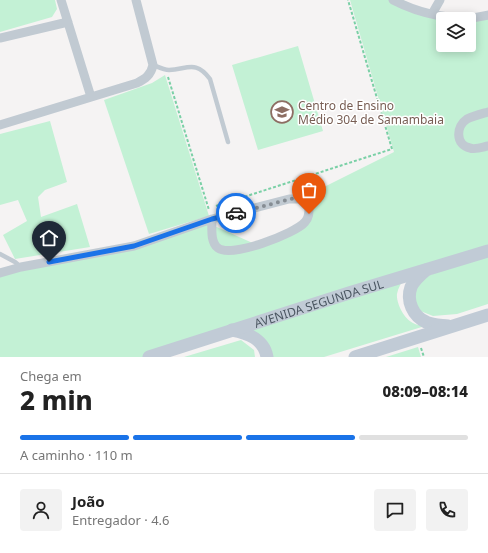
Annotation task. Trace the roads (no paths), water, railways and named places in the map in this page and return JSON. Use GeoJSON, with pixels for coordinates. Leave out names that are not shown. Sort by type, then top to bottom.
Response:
{"type":"FeatureCollection","features":[{"type":"Feature","properties":{"kind":"main road","name":"AVENIDA SEGUNDA SUL"},"geometry":{"type":"LineString","coordinates":[[149,357],[488,251]]}},
{"type":"Feature","properties":{"kind":"main road"},"geometry":{"type":"LineString","coordinates":[[427,269],[417,278],[411,288],[410,298],[412,310],[427,323],[453,326]]}},
{"type":"Feature","properties":{"kind":"main road"},"geometry":{"type":"LineString","coordinates":[[355,357],[488,314]]}},
{"type":"Feature","properties":{"kind":"main road"},"geometry":{"type":"LineString","coordinates":[[232,330],[251,335],[258,340],[264,348],[267,357]]}},
{"type":"Feature","properties":{"kind":"street"},"geometry":{"type":"LineString","coordinates":[[61,0],[91,97]]}},
{"type":"Feature","properties":{"kind":"street"},"geometry":{"type":"LineString","coordinates":[[0,125],[137,83],[149,75],[153,65],[136,0]]}},
{"type":"Feature","properties":{"kind":"street"},"geometry":{"type":"LineString","coordinates":[[393,0],[432,14],[451,17],[488,15]]}},
{"type":"Feature","properties":{"kind":"street"},"geometry":{"type":"LineString","coordinates":[[432,14],[440,0]]}},
{"type":"Feature","properties":{"kind":"street"},"geometry":{"type":"LineString","coordinates":[[0,38],[68,22]]}},
{"type":"Feature","properties":{"kind":"street"},"geometry":{"type":"LineString","coordinates":[[488,112],[467,119],[459,128],[458,134],[460,142],[464,147],[472,149],[488,146]]}},
{"type":"Feature","properties":{"kind":"street"},"geometry":{"type":"LineString","coordinates":[[0,273],[21,267],[134,246],[212,219],[289,199],[300,199],[309,208],[307,219],[298,228],[287,234],[257,245],[231,251],[222,250],[215,244],[212,237],[212,219]]}},
{"type":"Feature","properties":{"kind":"lane"},"geometry":{"type":"LineString","coordinates":[[153,65],[166,69],[198,67],[204,71],[210,79],[228,142]]}},
{"type":"Feature","properties":{"kind":"lane"},"geometry":{"type":"LineString","coordinates":[[0,254],[21,267]]}},
{"type":"Feature","properties":{"kind":"place","name":"Centro de Ensino Médio 304 de Samambaia"},"geometry":{"type":"Point","coordinates":[282,112]}}]}
